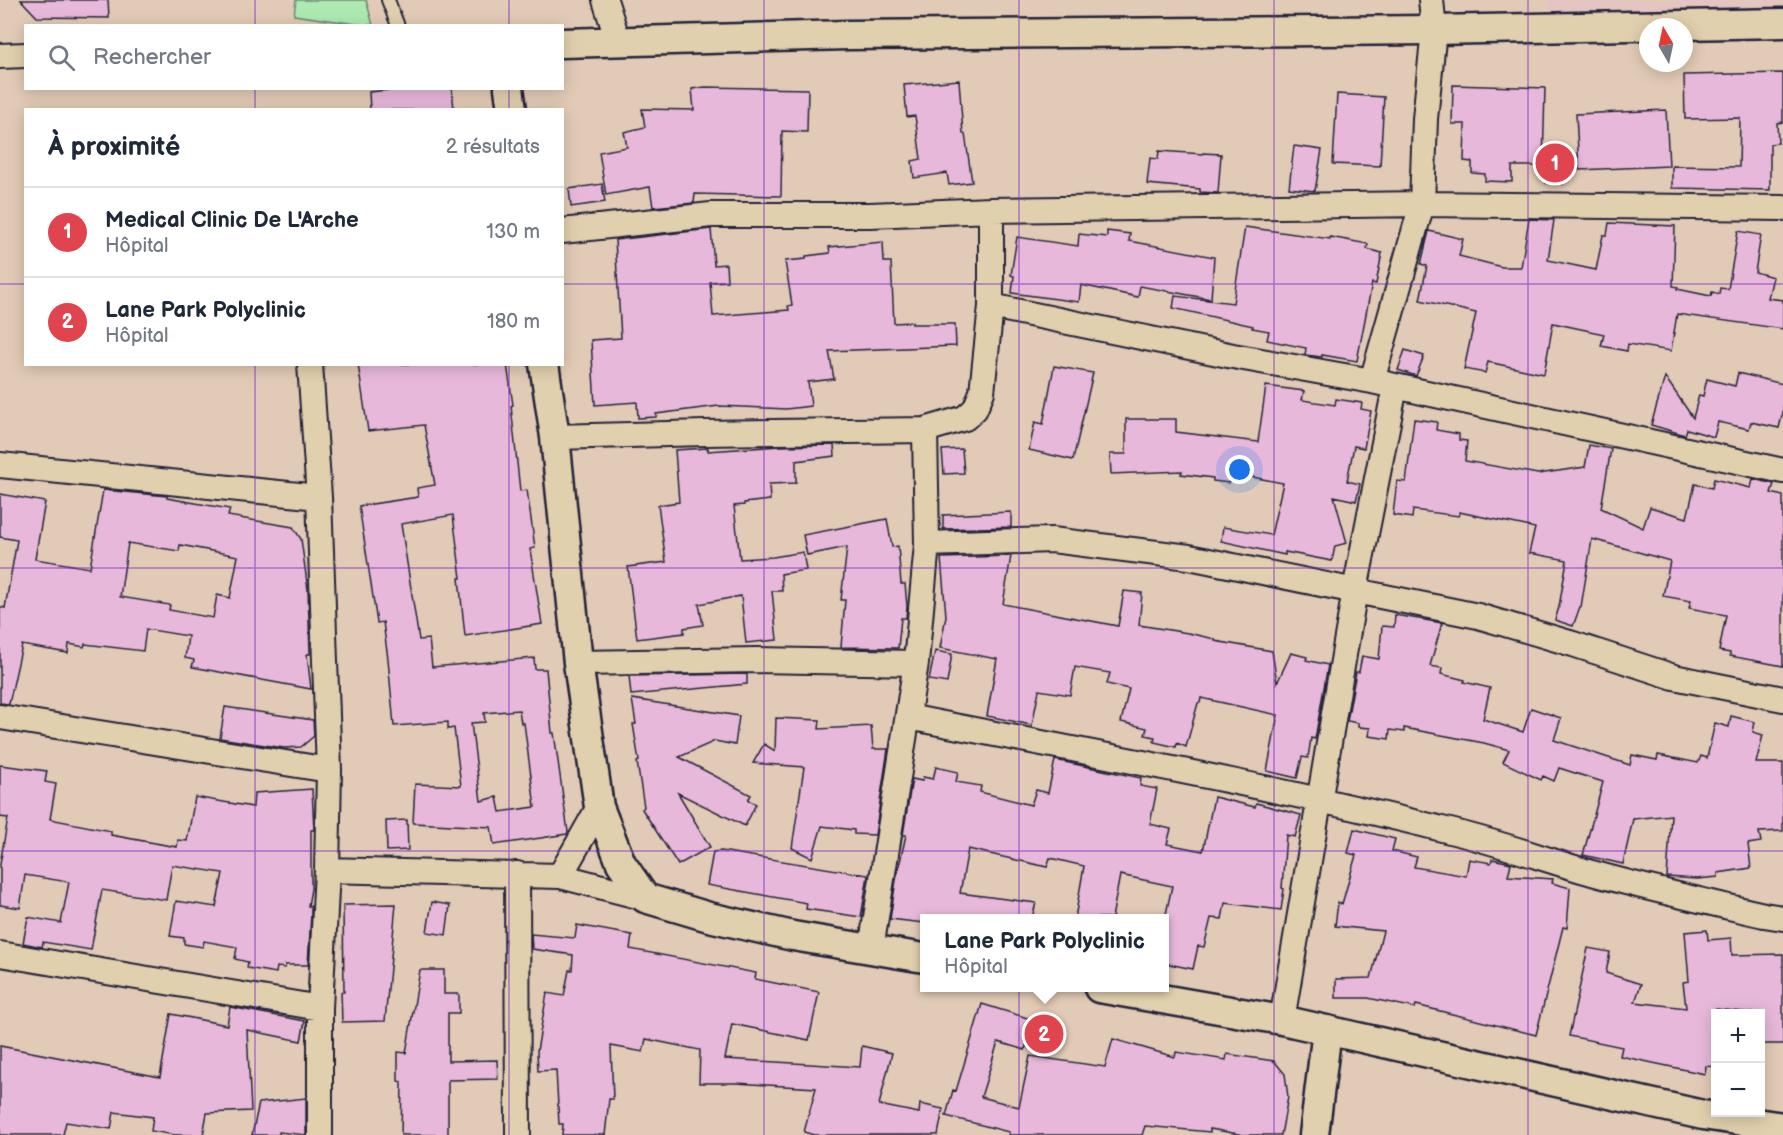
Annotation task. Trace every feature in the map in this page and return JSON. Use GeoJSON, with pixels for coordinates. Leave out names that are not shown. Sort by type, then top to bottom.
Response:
{"type":"FeatureCollection","features":[{"type":"Feature","properties":{"kind":"street"},"geometry":{"type":"LineString","coordinates":[[605,0],[618,41]]}},
{"type":"Feature","properties":{"kind":"street"},"geometry":{"type":"LineString","coordinates":[[1282,1020],[1355,590],[1384,384],[1422,204],[1425,119],[1434,30],[1431,0]]}},
{"type":"Feature","properties":{"kind":"street"},"geometry":{"type":"LineString","coordinates":[[564,43],[848,35],[1434,30],[1783,23]]}},
{"type":"Feature","properties":{"kind":"street"},"geometry":{"type":"LineString","coordinates":[[0,56],[24,55]]}},
{"type":"Feature","properties":{"kind":"street"},"geometry":{"type":"LineString","coordinates":[[509,90],[512,108]]}},
{"type":"Feature","properties":{"kind":"street"},"geometry":{"type":"LineString","coordinates":[[564,231],[711,215],[870,215],[991,210],[1422,204],[1783,208]]}},
{"type":"Feature","properties":{"kind":"street"},"geometry":{"type":"LineString","coordinates":[[555,437],[925,430],[965,418],[975,409],[982,392],[991,306],[991,210]]}},
{"type":"Feature","properties":{"kind":"street"},"geometry":{"type":"LineString","coordinates":[[991,306],[1233,356],[1384,384],[1783,471]]}},
{"type":"Feature","properties":{"kind":"street"},"geometry":{"type":"LineString","coordinates":[[310,366],[319,497],[329,770],[320,1008],[320,1135]]}},
{"type":"Feature","properties":{"kind":"street"},"geometry":{"type":"LineString","coordinates":[[544,366],[555,437],[579,663],[599,807],[621,863],[645,898]]}},
{"type":"Feature","properties":{"kind":"street"},"geometry":{"type":"LineString","coordinates":[[871,949],[916,663],[927,544],[925,430]]}},
{"type":"Feature","properties":{"kind":"street"},"geometry":{"type":"LineString","coordinates":[[0,465],[319,497]]}},
{"type":"Feature","properties":{"kind":"street"},"geometry":{"type":"LineString","coordinates":[[927,544],[1052,540],[1189,557],[1478,616],[1674,677],[1783,699]]}},
{"type":"Feature","properties":{"kind":"street"},"geometry":{"type":"LineString","coordinates":[[579,663],[757,660],[916,663]]}},
{"type":"Feature","properties":{"kind":"street"},"geometry":{"type":"LineString","coordinates":[[0,717],[329,770]]}},
{"type":"Feature","properties":{"kind":"street"},"geometry":{"type":"LineString","coordinates":[[908,717],[1175,770],[1455,832],[1652,889],[1783,918]]}},
{"type":"Feature","properties":{"kind":"street"},"geometry":{"type":"LineString","coordinates":[[560,876],[599,807]]}},
{"type":"Feature","properties":{"kind":"street"},"geometry":{"type":"LineString","coordinates":[[327,870],[560,876],[709,917],[793,936],[920,957]]}},
{"type":"Feature","properties":{"kind":"street"},"geometry":{"type":"LineString","coordinates":[[517,874],[518,1135]]}},
{"type":"Feature","properties":{"kind":"street"},"geometry":{"type":"LineString","coordinates":[[0,954],[320,1008]]}},
{"type":"Feature","properties":{"kind":"street"},"geometry":{"type":"LineString","coordinates":[[1127,992],[1282,1020],[1703,1114],[1783,1127]]}},
{"type":"Feature","properties":{"kind":"street"},"geometry":{"type":"LineString","coordinates":[[1314,1135],[1327,1030]]}},
{"type":"Feature","properties":{"kind":"lane"},"geometry":{"type":"LineString","coordinates":[[388,0],[397,24]]}},
{"type":"Feature","properties":{"kind":"shaded area"},"geometry":{"type":"Polygon","coordinates":[[[1548,0],[1783,0],[1783,10],[1550,17],[1548,0]]]}},
{"type":"Feature","properties":{"kind":"green space"},"geometry":{"type":"Polygon","coordinates":[[[296,0],[366,0],[373,24],[356,24],[294,15],[296,0]]]}},
{"type":"Feature","properties":{"kind":"building"},"geometry":{"type":"Polygon","coordinates":[[[21,0],[108,0],[109,18],[37,17],[21,0]]]}},
{"type":"Feature","properties":{"kind":"building"},"geometry":{"type":"Polygon","coordinates":[[[1783,73],[1783,122],[1777,123],[1778,143],[1770,144],[1770,190],[1672,188],[1672,166],[1739,167],[1740,118],[1685,119],[1684,75],[1783,73]]]}},
{"type":"Feature","properties":{"kind":"building"},"geometry":{"type":"Polygon","coordinates":[[[959,80],[963,134],[965,134],[972,182],[949,185],[947,173],[914,178],[912,161],[921,159],[915,116],[907,117],[904,85],[959,80]]]}},
{"type":"Feature","properties":{"kind":"building"},"geometry":{"type":"Polygon","coordinates":[[[1453,85],[1545,88],[1543,166],[1512,166],[1512,182],[1485,181],[1485,174],[1472,173],[1472,162],[1464,161],[1465,124],[1452,124],[1453,85]]]}},
{"type":"Feature","properties":{"kind":"building"},"geometry":{"type":"Polygon","coordinates":[[[705,87],[808,89],[807,132],[782,131],[781,196],[695,194],[694,203],[653,207],[650,187],[606,195],[599,152],[627,147],[624,132],[645,127],[642,109],[694,110],[692,89],[705,87]]]}},
{"type":"Feature","properties":{"kind":"building"},"geometry":{"type":"Polygon","coordinates":[[[452,90],[454,108],[370,108],[369,92],[452,90]]]}},
{"type":"Feature","properties":{"kind":"building"},"geometry":{"type":"Polygon","coordinates":[[[1337,94],[1384,97],[1380,166],[1333,164],[1337,94]]]}},
{"type":"Feature","properties":{"kind":"building"},"geometry":{"type":"Polygon","coordinates":[[[1666,110],[1669,166],[1579,170],[1576,114],[1666,110]]]}},
{"type":"Feature","properties":{"kind":"building"},"geometry":{"type":"Polygon","coordinates":[[[1294,146],[1322,150],[1315,191],[1289,188],[1294,146]]]}},
{"type":"Feature","properties":{"kind":"building"},"geometry":{"type":"Polygon","coordinates":[[[1159,151],[1221,154],[1218,193],[1147,184],[1150,158],[1158,159],[1159,151]]]}},
{"type":"Feature","properties":{"kind":"building"},"geometry":{"type":"Polygon","coordinates":[[[1547,156],[1564,156],[1563,184],[1546,183],[1547,156]]]}},
{"type":"Feature","properties":{"kind":"building"},"geometry":{"type":"Polygon","coordinates":[[[602,184],[605,202],[571,207],[569,189],[602,184]]]}},
{"type":"Feature","properties":{"kind":"building"},"geometry":{"type":"Polygon","coordinates":[[[1529,219],[1554,220],[1548,260],[1596,270],[1603,235],[1607,235],[1609,223],[1675,226],[1673,286],[1678,287],[1677,289],[1711,296],[1712,292],[1719,294],[1720,288],[1728,289],[1738,231],[1761,235],[1755,272],[1773,277],[1768,298],[1783,300],[1783,329],[1677,314],[1671,351],[1628,344],[1627,351],[1601,346],[1604,334],[1553,323],[1544,374],[1488,362],[1485,373],[1464,369],[1476,313],[1420,300],[1427,266],[1421,264],[1429,231],[1463,239],[1459,256],[1502,267],[1521,267],[1529,219]]]}},
{"type":"Feature","properties":{"kind":"building"},"geometry":{"type":"Polygon","coordinates":[[[1245,227],[1368,244],[1367,249],[1382,253],[1376,284],[1372,283],[1357,361],[1322,355],[1322,357],[1305,355],[1306,348],[1267,340],[1269,331],[1173,308],[1175,296],[1233,303],[1245,227]]]}},
{"type":"Feature","properties":{"kind":"building"},"geometry":{"type":"Polygon","coordinates":[[[711,229],[714,265],[726,264],[727,281],[710,282],[713,316],[789,310],[788,306],[792,305],[785,261],[830,253],[829,247],[883,242],[884,262],[891,262],[894,323],[955,324],[956,346],[829,351],[834,379],[808,382],[811,406],[786,409],[719,406],[638,418],[637,402],[595,405],[591,340],[621,338],[615,240],[711,229]]]}},
{"type":"Feature","properties":{"kind":"building"},"geometry":{"type":"Polygon","coordinates":[[[1107,231],[1130,234],[1129,241],[1214,257],[1211,299],[1140,286],[1138,297],[1081,285],[1079,302],[1012,293],[1014,276],[1011,275],[1017,237],[1078,246],[1079,234],[1107,237],[1107,231]]]}},
{"type":"Feature","properties":{"kind":"building"},"geometry":{"type":"Polygon","coordinates":[[[1405,350],[1424,356],[1416,376],[1398,370],[1405,350]]]}},
{"type":"Feature","properties":{"kind":"building"},"geometry":{"type":"Polygon","coordinates":[[[358,366],[507,366],[520,491],[527,490],[535,548],[530,549],[542,624],[465,636],[453,515],[401,524],[419,640],[429,639],[432,667],[534,658],[535,669],[546,669],[552,733],[554,733],[567,834],[494,845],[491,827],[413,823],[415,784],[461,786],[454,728],[448,729],[448,722],[394,726],[383,622],[377,623],[359,506],[418,497],[417,488],[435,485],[424,425],[368,431],[358,366]],[[519,710],[484,713],[485,722],[471,723],[481,801],[497,797],[500,812],[535,807],[524,723],[521,723],[519,710]]]}},
{"type":"Feature","properties":{"kind":"building"},"geometry":{"type":"Polygon","coordinates":[[[1054,366],[1093,373],[1073,460],[1029,450],[1035,422],[1043,424],[1054,366]]]}},
{"type":"Feature","properties":{"kind":"building"},"geometry":{"type":"Polygon","coordinates":[[[1738,373],[1783,384],[1783,412],[1779,428],[1751,422],[1749,429],[1718,422],[1714,437],[1687,429],[1685,435],[1651,425],[1665,377],[1693,418],[1699,395],[1703,396],[1707,379],[1735,386],[1738,373]]]}},
{"type":"Feature","properties":{"kind":"building"},"geometry":{"type":"Polygon","coordinates":[[[1266,386],[1304,391],[1302,400],[1335,405],[1336,399],[1362,403],[1361,409],[1371,411],[1364,448],[1354,446],[1347,481],[1360,484],[1356,501],[1334,496],[1347,543],[1335,546],[1332,561],[1285,552],[1285,555],[1221,541],[1223,527],[1271,535],[1283,483],[1231,473],[1229,483],[1213,481],[1213,478],[1181,474],[1182,471],[1111,474],[1110,454],[1126,454],[1126,419],[1176,419],[1176,432],[1258,442],[1266,386]]]}},
{"type":"Feature","properties":{"kind":"building"},"geometry":{"type":"Polygon","coordinates":[[[1414,419],[1437,422],[1436,430],[1459,434],[1459,440],[1467,441],[1465,461],[1538,474],[1585,467],[1589,445],[1611,449],[1601,508],[1643,528],[1650,507],[1687,518],[1695,484],[1712,488],[1714,479],[1751,488],[1753,479],[1774,484],[1771,493],[1783,496],[1783,666],[1730,656],[1730,653],[1719,651],[1726,615],[1689,608],[1691,601],[1663,596],[1670,561],[1592,539],[1581,607],[1573,626],[1555,620],[1567,560],[1529,553],[1535,528],[1459,512],[1459,516],[1413,510],[1412,518],[1393,515],[1397,481],[1406,482],[1414,419]]]}},
{"type":"Feature","properties":{"kind":"building"},"geometry":{"type":"Polygon","coordinates":[[[834,445],[835,456],[796,461],[796,483],[769,484],[770,500],[734,506],[740,559],[803,552],[806,570],[781,574],[782,591],[772,591],[777,640],[746,643],[741,596],[699,604],[703,625],[684,628],[684,633],[637,639],[628,567],[666,562],[658,505],[679,502],[675,450],[708,448],[708,451],[834,445]]]}},
{"type":"Feature","properties":{"kind":"building"},"geometry":{"type":"Polygon","coordinates":[[[962,449],[964,473],[944,474],[942,450],[962,449]]]}},
{"type":"Feature","properties":{"kind":"building"},"geometry":{"type":"Polygon","coordinates":[[[103,490],[167,496],[167,498],[230,509],[228,516],[293,527],[301,539],[308,590],[310,654],[307,654],[311,689],[192,667],[194,660],[185,658],[188,636],[146,629],[143,651],[69,644],[68,653],[22,645],[9,704],[0,703],[0,607],[5,608],[17,540],[0,537],[0,494],[45,502],[35,559],[90,568],[103,490]],[[128,543],[120,597],[170,605],[169,610],[213,618],[217,595],[230,598],[238,556],[180,545],[179,551],[128,543]]]}},
{"type":"Feature","properties":{"kind":"building"},"geometry":{"type":"Polygon","coordinates":[[[1011,512],[1011,527],[943,529],[943,515],[1011,512]]]}},
{"type":"Feature","properties":{"kind":"building"},"geometry":{"type":"Polygon","coordinates":[[[887,519],[892,547],[898,546],[901,584],[905,584],[907,606],[906,618],[901,618],[898,648],[841,647],[845,600],[841,600],[847,547],[807,555],[803,535],[887,519]]]}},
{"type":"Feature","properties":{"kind":"building"},"geometry":{"type":"Polygon","coordinates":[[[1011,556],[1003,604],[1118,626],[1124,591],[1142,593],[1139,625],[1272,651],[1277,683],[1291,653],[1307,657],[1306,660],[1328,665],[1315,739],[1311,738],[1308,758],[1302,757],[1297,778],[1267,771],[1278,715],[1201,698],[1186,747],[1177,743],[1176,747],[1154,742],[1155,737],[1145,735],[1147,728],[1121,722],[1129,689],[1107,684],[1110,673],[1075,667],[1070,695],[1039,690],[1032,725],[987,716],[997,659],[940,648],[946,616],[941,558],[1011,556]]]}},
{"type":"Feature","properties":{"kind":"building"},"geometry":{"type":"Polygon","coordinates":[[[1395,615],[1442,623],[1430,666],[1442,668],[1441,674],[1490,688],[1483,719],[1523,732],[1531,708],[1561,718],[1554,740],[1630,765],[1632,755],[1657,760],[1658,755],[1698,763],[1701,756],[1707,758],[1715,723],[1729,727],[1731,716],[1755,722],[1753,732],[1763,735],[1756,763],[1783,763],[1783,831],[1759,832],[1761,842],[1748,844],[1751,868],[1718,873],[1718,877],[1697,879],[1667,877],[1671,815],[1633,819],[1623,864],[1583,855],[1603,782],[1559,768],[1554,781],[1543,776],[1541,780],[1503,762],[1509,750],[1484,743],[1404,728],[1404,732],[1390,730],[1389,739],[1369,736],[1370,728],[1358,727],[1358,723],[1347,721],[1356,672],[1359,672],[1362,656],[1379,659],[1382,626],[1394,627],[1395,615]]]}},
{"type":"Feature","properties":{"kind":"building"},"geometry":{"type":"Polygon","coordinates":[[[935,651],[952,654],[947,683],[929,680],[935,651]]]}},
{"type":"Feature","properties":{"kind":"building"},"geometry":{"type":"Polygon","coordinates":[[[747,674],[747,684],[631,695],[629,676],[747,674]]]}},
{"type":"Feature","properties":{"kind":"building"},"geometry":{"type":"Polygon","coordinates":[[[632,699],[739,716],[735,745],[715,741],[679,757],[751,795],[748,800],[756,804],[745,826],[678,793],[710,847],[678,865],[642,809],[644,807],[637,762],[639,761],[633,724],[636,724],[632,699]]]}},
{"type":"Feature","properties":{"kind":"building"},"geometry":{"type":"Polygon","coordinates":[[[225,707],[313,720],[314,736],[301,747],[284,748],[220,738],[225,707]]]}},
{"type":"Feature","properties":{"kind":"building"},"geometry":{"type":"Polygon","coordinates":[[[776,718],[820,720],[819,729],[871,726],[873,749],[888,749],[875,835],[854,834],[854,830],[822,826],[812,858],[792,848],[804,767],[753,763],[764,744],[775,751],[776,718]]]}},
{"type":"Feature","properties":{"kind":"building"},"geometry":{"type":"Polygon","coordinates":[[[1055,760],[1141,778],[1140,786],[1157,789],[1150,824],[1171,829],[1167,844],[1203,851],[1214,797],[1255,807],[1256,803],[1301,815],[1295,837],[1286,835],[1281,910],[1225,903],[1222,919],[1211,918],[1204,947],[1198,946],[1193,969],[1169,964],[1169,914],[1166,914],[1172,886],[1120,875],[1113,914],[1076,914],[1084,866],[1050,858],[1047,867],[968,849],[960,893],[1036,903],[1033,914],[920,914],[920,923],[890,919],[906,835],[903,835],[912,779],[922,781],[923,777],[933,779],[936,767],[958,772],[956,782],[981,786],[980,792],[1031,805],[1036,790],[1048,793],[1055,760]]]}},
{"type":"Feature","properties":{"kind":"building"},"geometry":{"type":"Polygon","coordinates":[[[0,765],[47,771],[45,782],[56,784],[50,819],[111,831],[111,835],[177,847],[178,840],[187,841],[195,797],[253,807],[254,793],[312,789],[314,830],[311,830],[311,889],[308,906],[311,906],[311,914],[308,965],[277,967],[276,973],[247,968],[248,962],[235,959],[237,947],[204,941],[203,947],[184,944],[184,938],[170,936],[176,901],[216,907],[223,873],[172,865],[166,900],[102,890],[91,950],[43,942],[42,947],[23,943],[28,917],[61,923],[69,882],[25,875],[20,908],[0,905],[0,864],[8,818],[0,817],[0,765]]]}},
{"type":"Feature","properties":{"kind":"building"},"geometry":{"type":"Polygon","coordinates":[[[407,820],[408,850],[387,851],[386,821],[407,820]]]}},
{"type":"Feature","properties":{"kind":"building"},"geometry":{"type":"Polygon","coordinates":[[[1354,829],[1395,839],[1392,851],[1417,857],[1414,867],[1466,876],[1469,859],[1491,863],[1492,859],[1511,863],[1508,876],[1553,879],[1552,883],[1570,888],[1567,928],[1563,927],[1536,1035],[1416,1005],[1415,1008],[1368,998],[1336,998],[1336,979],[1371,978],[1383,931],[1335,926],[1338,903],[1342,904],[1356,855],[1348,853],[1354,829]]]}},
{"type":"Feature","properties":{"kind":"building"},"geometry":{"type":"Polygon","coordinates":[[[721,851],[868,875],[861,917],[806,909],[807,903],[707,885],[713,852],[721,851]]]}},
{"type":"Feature","properties":{"kind":"building"},"geometry":{"type":"Polygon","coordinates":[[[432,902],[450,905],[446,935],[427,932],[432,902]]]}},
{"type":"Feature","properties":{"kind":"building"},"geometry":{"type":"Polygon","coordinates":[[[396,904],[385,1021],[342,1022],[343,905],[396,904]]]}},
{"type":"Feature","properties":{"kind":"building"},"geometry":{"type":"Polygon","coordinates":[[[577,925],[632,935],[630,949],[756,973],[755,979],[819,992],[809,1040],[732,1024],[725,1059],[860,1067],[862,1046],[892,1053],[879,1105],[919,1113],[920,1104],[943,1109],[938,1135],[814,1135],[804,1132],[816,1088],[699,1083],[700,1050],[646,1039],[643,1052],[611,1046],[613,1099],[609,1099],[605,1135],[562,1135],[563,1124],[559,1124],[556,1070],[538,1071],[537,1051],[547,993],[564,996],[569,970],[572,970],[573,955],[532,949],[531,934],[575,938],[577,925]]]}},
{"type":"Feature","properties":{"kind":"building"},"geometry":{"type":"Polygon","coordinates":[[[1707,930],[1708,940],[1731,938],[1732,955],[1783,954],[1783,1044],[1765,1044],[1765,1009],[1711,1009],[1711,1066],[1706,1066],[1705,1074],[1620,1056],[1622,1047],[1569,1036],[1588,948],[1610,952],[1606,973],[1641,984],[1635,1002],[1686,1008],[1683,982],[1689,981],[1685,932],[1707,930]]]}},
{"type":"Feature","properties":{"kind":"building"},"geometry":{"type":"Polygon","coordinates":[[[420,970],[444,970],[444,994],[459,994],[459,1013],[448,1013],[448,1061],[497,1060],[498,1079],[448,1080],[448,1135],[401,1135],[402,1082],[398,1081],[398,1052],[406,1053],[420,970]]]}},
{"type":"Feature","properties":{"kind":"building"},"geometry":{"type":"Polygon","coordinates":[[[982,1004],[1034,1020],[1025,1050],[998,1042],[981,1097],[1019,1107],[1030,1056],[1105,1067],[1113,1039],[1175,1057],[1176,1052],[1226,1060],[1227,1054],[1274,1061],[1285,1074],[1288,1097],[1281,1135],[1244,1135],[1210,1129],[1210,1132],[1145,1126],[1142,1135],[1009,1135],[1009,1132],[946,1116],[953,1090],[956,1091],[982,1004]]]}},
{"type":"Feature","properties":{"kind":"building"},"geometry":{"type":"Polygon","coordinates":[[[230,1007],[305,1021],[301,1041],[247,1030],[251,1111],[207,1113],[203,1135],[175,1135],[151,1131],[153,1117],[114,1112],[111,1129],[66,1122],[63,1135],[0,1135],[0,1046],[160,1077],[171,1014],[227,1025],[230,1007]]]}},
{"type":"Feature","properties":{"kind":"building"},"geometry":{"type":"Polygon","coordinates":[[[306,1098],[306,1135],[279,1132],[279,1135],[252,1135],[259,1103],[306,1098]]]}},
{"type":"Feature","properties":{"kind":"place","name":"Medical Clinic De L'Arche"},"geometry":{"type":"Point","coordinates":[1555,163]}},
{"type":"Feature","properties":{"kind":"place","name":"Lane Park Polyclinic"},"geometry":{"type":"Point","coordinates":[1044,1034]}}]}
